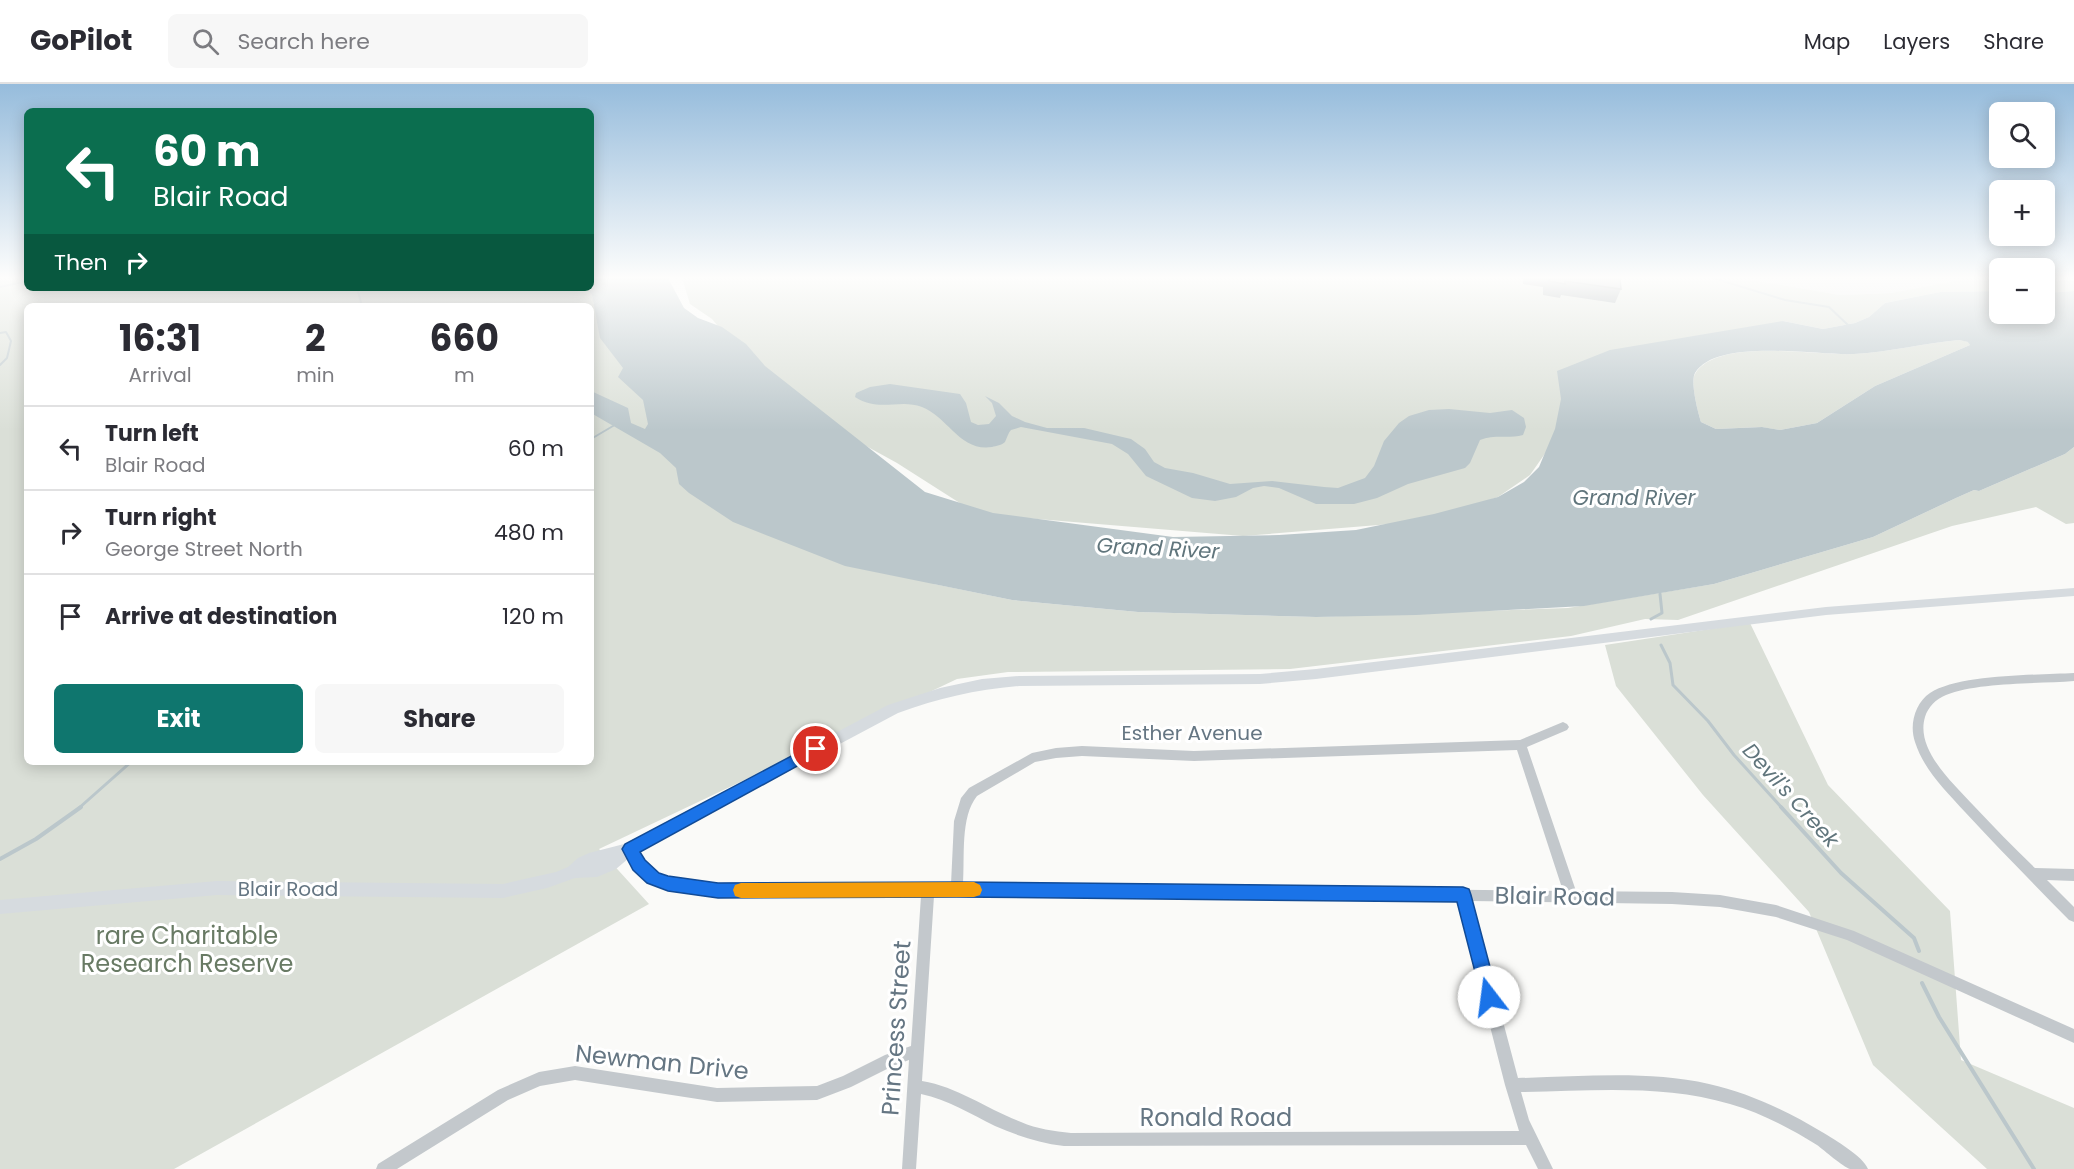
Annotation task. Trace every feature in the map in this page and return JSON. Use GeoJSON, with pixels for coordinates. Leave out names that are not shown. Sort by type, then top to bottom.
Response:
{"type":"FeatureCollection","features":[{"type":"Feature","properties":{"kind":"main road"},"geometry":{"type":"LineString","coordinates":[[630,849],[893,709],[940,693],[982,684],[1019,681],[1260,679],[1815,612],[2074,592]]}},
{"type":"Feature","properties":{"kind":"main road","name":"Blair Road"},"geometry":{"type":"LineString","coordinates":[[0,907],[217,888],[503,891],[540,883],[573,871],[587,874],[614,864],[630,849]]}},
{"type":"Feature","properties":{"kind":"street"},"geometry":{"type":"LineString","coordinates":[[2074,677],[1966,686],[1947,690],[1934,696],[1919,715],[1917,726],[1920,741],[1942,779],[2074,916]]}},
{"type":"Feature","properties":{"kind":"street","name":"Esther Avenue"},"geometry":{"type":"LineString","coordinates":[[957,890],[960,821],[965,802],[973,792],[1032,758],[1082,751],[1194,756],[1521,745],[1563,727]]}},
{"type":"Feature","properties":{"kind":"street"},"geometry":{"type":"LineString","coordinates":[[1521,745],[1570,896]]}},
{"type":"Feature","properties":{"kind":"street","name":"Blair Road"},"geometry":{"type":"LineString","coordinates":[[630,849],[639,865],[653,878],[668,884],[718,890],[1570,896],[1720,901],[1776,911],[1849,935],[2074,1032]]}},
{"type":"Feature","properties":{"kind":"street"},"geometry":{"type":"LineString","coordinates":[[2032,874],[2074,875]]}},
{"type":"Feature","properties":{"kind":"street","name":"Princess Street"},"geometry":{"type":"LineString","coordinates":[[909,1169],[928,890]]}},
{"type":"Feature","properties":{"kind":"street"},"geometry":{"type":"LineString","coordinates":[[1463,895],[1512,1085],[1529,1138],[1546,1169]]}},
{"type":"Feature","properties":{"kind":"street","name":"Newman Drive"},"geometry":{"type":"LineString","coordinates":[[383,1169],[503,1095],[538,1079],[575,1073],[717,1095],[817,1093],[846,1082],[890,1060],[916,1051]]}},
{"type":"Feature","properties":{"kind":"street"},"geometry":{"type":"LineString","coordinates":[[1512,1085],[1654,1085],[1686,1087],[1722,1095],[1776,1115],[1812,1135],[1861,1169]]}},
{"type":"Feature","properties":{"kind":"street","name":"Ronald Road"},"geometry":{"type":"LineString","coordinates":[[914,1086],[947,1093],[1027,1132],[1071,1140],[1529,1138]]}},
{"type":"Feature","properties":{"kind":"green space","name":"rare Charitable Research Reserve"},"geometry":{"type":"Polygon","coordinates":[[[0,329],[24,329],[24,765],[594,765],[594,329],[623,329],[934,584],[1012,600],[1138,612],[1316,617],[1568,608],[1714,584],[1873,537],[1974,490],[1979,491],[2065,454],[2074,447],[2074,523],[2066,524],[2036,507],[1952,526],[1678,620],[1645,619],[1571,636],[1290,669],[1008,672],[957,679],[599,849],[649,904],[174,1169],[0,1169],[0,329]]]}},
{"type":"Feature","properties":{"kind":"green space"},"geometry":{"type":"Polygon","coordinates":[[[720,329],[1767,329],[1565,425],[1530,475],[1498,497],[1428,521],[1243,536],[977,514],[897,463],[777,397],[720,329]]]}},
{"type":"Feature","properties":{"kind":"green space"},"geometry":{"type":"Polygon","coordinates":[[[1959,340],[1969,342],[1970,345],[1875,386],[1817,423],[1780,430],[1761,427],[1716,429],[1701,422],[1696,405],[1695,374],[1707,363],[1724,356],[1769,351],[1854,354],[1959,340]]]}},
{"type":"Feature","properties":{"kind":"green space"},"geometry":{"type":"Polygon","coordinates":[[[1750,623],[1828,785],[1950,911],[1961,1060],[2074,1108],[2074,1169],[1987,1169],[1873,1065],[1809,912],[1703,795],[1616,686],[1605,645],[1750,623]]]}},
{"type":"Feature","properties":{"kind":"water","name":"Grand River"},"geometry":{"type":"Polygon","coordinates":[[[598,329],[724,329],[746,344],[765,366],[925,492],[993,513],[1173,537],[1279,535],[1356,530],[1434,514],[1498,497],[1524,482],[1539,467],[1555,429],[1561,399],[1557,371],[1610,350],[1737,329],[2074,329],[2074,447],[2065,454],[1979,491],[1974,490],[1873,537],[1714,584],[1584,606],[1416,615],[1316,617],[1138,612],[1012,600],[845,566],[733,522],[679,484],[676,468],[660,453],[594,415],[594,392],[628,408],[631,423],[645,429],[648,424],[643,400],[618,377],[623,368],[600,338],[598,329]],[[1959,340],[1854,354],[1794,351],[1745,352],[1724,355],[1707,362],[1695,373],[1694,377],[1696,404],[1701,422],[1716,429],[1762,427],[1780,430],[1817,423],[1875,386],[1970,345],[1968,342],[1959,340]]]}},
{"type":"Feature","properties":{"kind":"water"},"geometry":{"type":"Polygon","coordinates":[[[890,384],[960,394],[966,403],[971,422],[978,425],[989,424],[996,416],[992,403],[985,396],[999,403],[1012,416],[1025,422],[1047,428],[1084,428],[1131,439],[1145,449],[1154,462],[1165,468],[1193,473],[1230,484],[1272,481],[1338,488],[1365,478],[1374,466],[1384,441],[1399,423],[1409,416],[1429,410],[1449,409],[1490,413],[1512,410],[1524,418],[1526,427],[1523,435],[1480,440],[1470,463],[1465,468],[1408,484],[1377,498],[1354,504],[1316,504],[1279,488],[1264,486],[1253,488],[1236,497],[1215,501],[1192,498],[1146,476],[1128,454],[1112,444],[1021,427],[1011,430],[1002,444],[981,447],[963,439],[922,407],[905,404],[873,404],[855,397],[856,393],[870,387],[890,384]]]}},
{"type":"Feature","properties":{"kind":"waterway"},"geometry":{"type":"LineString","coordinates":[[0,333],[6,332],[11,341],[7,358],[0,365]]}},
{"type":"Feature","properties":{"kind":"waterway"},"geometry":{"type":"LineString","coordinates":[[594,437],[613,426]]}},
{"type":"Feature","properties":{"kind":"waterway","name":"Devil's Creek"},"geometry":{"type":"LineString","coordinates":[[1651,619],[1662,613],[1660,594]]}},
{"type":"Feature","properties":{"kind":"waterway","name":"Devil's Creek"},"geometry":{"type":"LineString","coordinates":[[1661,645],[1670,663],[1673,685],[1708,721],[1734,755],[1782,808]]}},
{"type":"Feature","properties":{"kind":"waterway"},"geometry":{"type":"LineString","coordinates":[[79,808],[128,765]]}},
{"type":"Feature","properties":{"kind":"waterway"},"geometry":{"type":"LineString","coordinates":[[0,859],[36,839],[81,807]]}},
{"type":"Feature","properties":{"kind":"waterway","name":"Devil's Creek"},"geometry":{"type":"LineString","coordinates":[[1781,807],[1841,873],[1914,938],[1919,951]]}},
{"type":"Feature","properties":{"kind":"waterway","name":"Devil's Creek"},"geometry":{"type":"LineString","coordinates":[[1922,983],[1939,1017],[2034,1169]]}},
{"type":"Feature","properties":{"kind":"slow traffic"},"geometry":{"type":"LineString","coordinates":[[741,890],[974,890]]}},
{"type":"Feature","properties":{"kind":"route"},"geometry":{"type":"LineString","coordinates":[[816,749],[630,849],[639,865],[653,878],[668,884],[718,890],[1463,895],[1489,997]]}}]}
